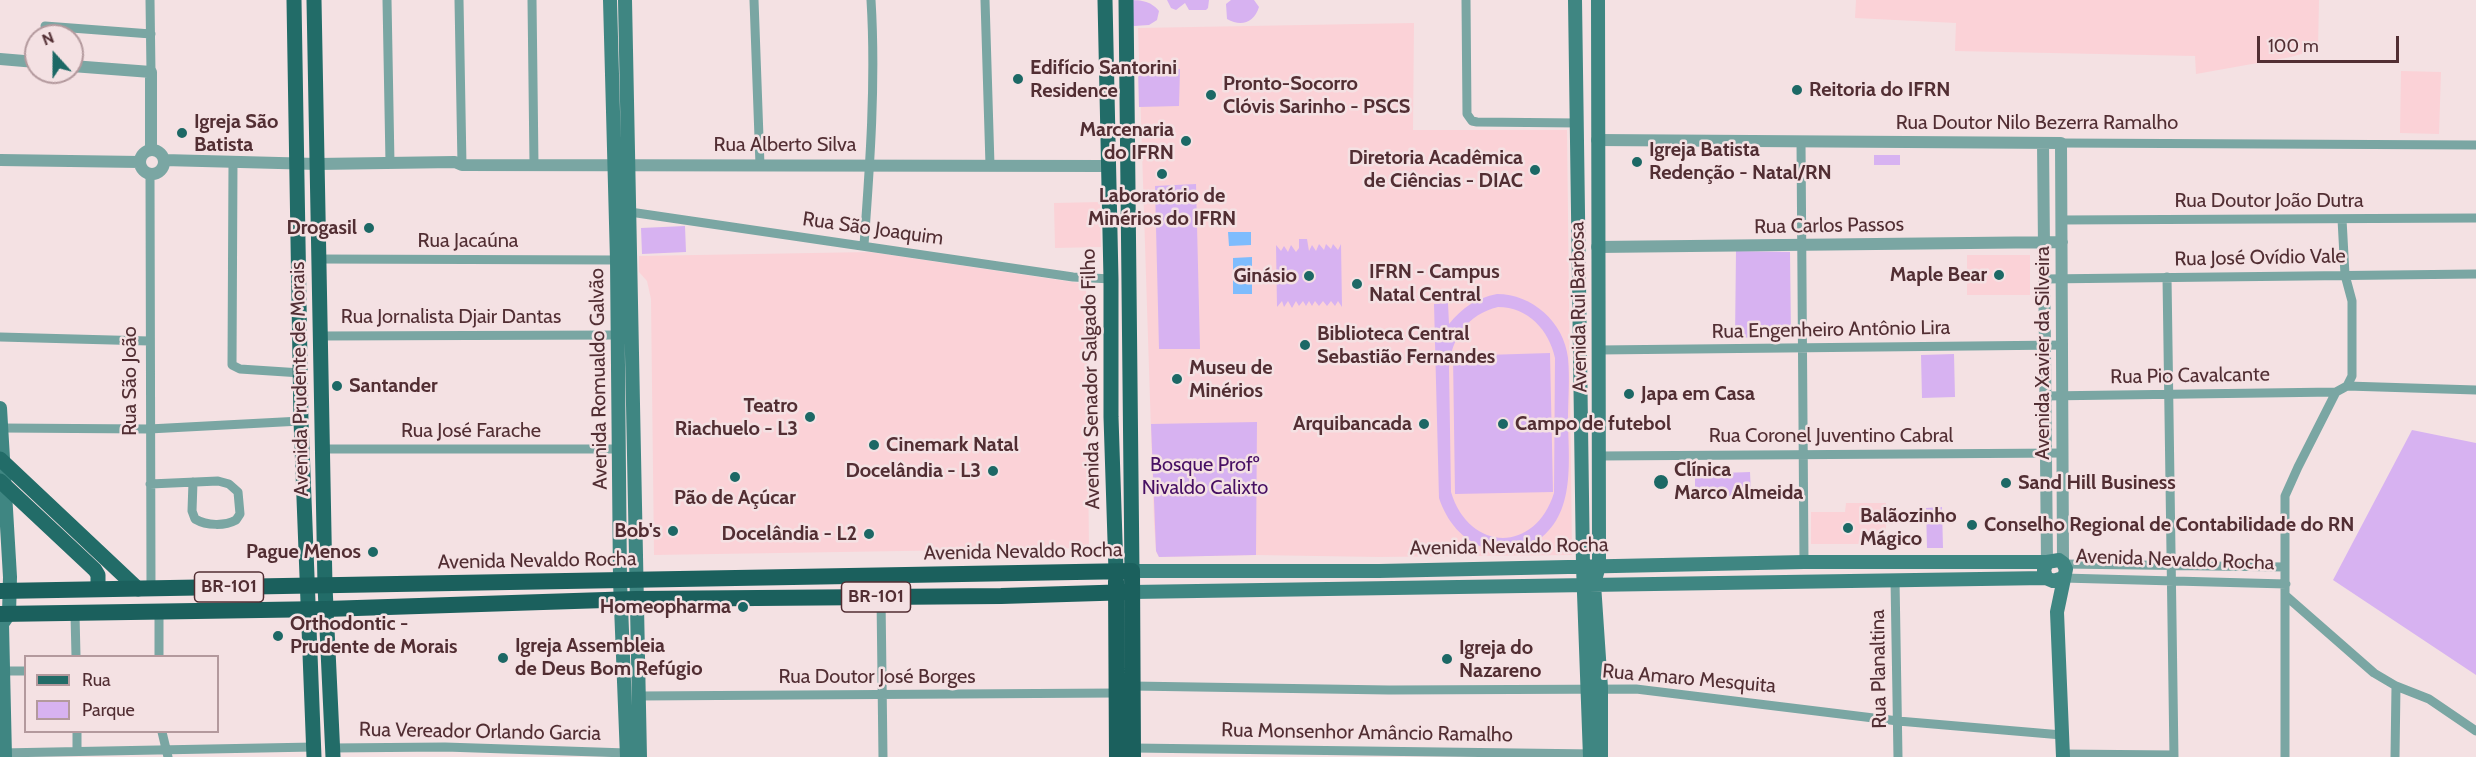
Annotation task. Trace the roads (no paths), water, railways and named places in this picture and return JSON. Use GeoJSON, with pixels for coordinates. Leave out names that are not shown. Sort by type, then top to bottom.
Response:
{"type":"FeatureCollection","features":[{"type":"Feature","properties":{"kind":"highway","name":"Avenida Nevaldo Rocha"},"geometry":{"type":"LineString","coordinates":[[5,591],[1124,571]]}},
{"type":"Feature","properties":{"kind":"highway","name":"Avenida Senador Salgado Filho"},"geometry":{"type":"LineString","coordinates":[[1117,757],[1116,693],[1124,571]]}},
{"type":"Feature","properties":{"kind":"highway","name":"Avenida Nevaldo Rocha"},"geometry":{"type":"LineString","coordinates":[[3,618],[75,614],[628,600],[1124,592]]}},
{"type":"Feature","properties":{"kind":"highway","name":"Avenida Senador Salgado Filho"},"geometry":{"type":"LineString","coordinates":[[1124,592],[1132,686],[1133,752]]}},
{"type":"Feature","properties":{"kind":"main road","name":"Avenida Prudente de Morais"},"geometry":{"type":"LineString","coordinates":[[294,0],[301,421],[333,753]]}},
{"type":"Feature","properties":{"kind":"main road","name":"Avenida Prudente de Morais"},"geometry":{"type":"LineString","coordinates":[[314,0],[323,449],[316,586]]}},
{"type":"Feature","properties":{"kind":"main road","name":"Avenida Romualdo Galvão"},"geometry":{"type":"LineString","coordinates":[[610,0],[623,164],[630,212],[628,600],[631,756]]}},
{"type":"Feature","properties":{"kind":"main road","name":"Avenida Romualdo Galvão"},"geometry":{"type":"LineString","coordinates":[[625,0],[618,335],[620,449],[628,581]]}},
{"type":"Feature","properties":{"kind":"main road","name":"Avenida Senador Salgado Filho"},"geometry":{"type":"LineString","coordinates":[[1105,0],[1111,380],[1124,571]]}},
{"type":"Feature","properties":{"kind":"main road","name":"Avenida Senador Salgado Filho"},"geometry":{"type":"LineString","coordinates":[[1124,571],[1128,379],[1126,0]]}},
{"type":"Feature","properties":{"kind":"main road","name":"Avenida Rui Barbosa"},"geometry":{"type":"LineString","coordinates":[[1575,0],[1583,566],[1589,585],[1595,755]]}},
{"type":"Feature","properties":{"kind":"main road","name":"Avenida Rui Barbosa"},"geometry":{"type":"LineString","coordinates":[[1589,585],[1599,566],[1600,367],[1596,174],[1598,0]]}},
{"type":"Feature","properties":{"kind":"main road"},"geometry":{"type":"LineString","coordinates":[[1578,171],[1596,174]]}},
{"type":"Feature","properties":{"kind":"main road"},"geometry":{"type":"LineString","coordinates":[[1581,362],[1588,367],[1600,367]]}},
{"type":"Feature","properties":{"kind":"main road"},"geometry":{"type":"LineString","coordinates":[[1111,380],[1116,387],[1122,387],[1128,379]]}},
{"type":"Feature","properties":{"kind":"main road"},"geometry":{"type":"LineString","coordinates":[[1580,386],[1600,388]]}},
{"type":"Feature","properties":{"kind":"main road"},"geometry":{"type":"LineString","coordinates":[[0,408],[5,591],[3,754]]}},
{"type":"Feature","properties":{"kind":"main road"},"geometry":{"type":"LineString","coordinates":[[2,461],[144,589]]}},
{"type":"Feature","properties":{"kind":"main road"},"geometry":{"type":"LineString","coordinates":[[3,484],[95,570],[98,575],[98,589]]}},
{"type":"Feature","properties":{"kind":"main road"},"geometry":{"type":"LineString","coordinates":[[2056,559],[2063,571],[2057,581],[2047,578],[2044,570],[2047,562],[2056,559]]}},
{"type":"Feature","properties":{"kind":"main road","name":"Avenida Nevaldo Rocha"},"geometry":{"type":"LineString","coordinates":[[1124,571],[1379,571],[1803,562],[2047,562]]}},
{"type":"Feature","properties":{"kind":"main road","name":"Avenida Xavier da Silveira"},"geometry":{"type":"LineString","coordinates":[[2063,571],[2057,612],[2063,756]]}},
{"type":"Feature","properties":{"kind":"main road","name":"Avenida Nevaldo Rocha"},"geometry":{"type":"LineString","coordinates":[[1124,592],[2047,578]]}},
{"type":"Feature","properties":{"kind":"main road","name":"Avenida Xavier da Silveira"},"geometry":{"type":"LineString","coordinates":[[2047,578],[2057,612]]}},
{"type":"Feature","properties":{"kind":"main road","name":"Avenida Romualdo Galvão"},"geometry":{"type":"LineString","coordinates":[[628,600],[639,696],[631,756]]}},
{"type":"Feature","properties":{"kind":"main road","name":"Avenida Prudente de Morais"},"geometry":{"type":"LineString","coordinates":[[314,752],[318,609]]}},
{"type":"Feature","properties":{"kind":"street"},"geometry":{"type":"LineString","coordinates":[[150,0],[151,150]]}},
{"type":"Feature","properties":{"kind":"street"},"geometry":{"type":"LineString","coordinates":[[387,0],[390,163]]}},
{"type":"Feature","properties":{"kind":"street"},"geometry":{"type":"LineString","coordinates":[[459,0],[462,165]]}},
{"type":"Feature","properties":{"kind":"street"},"geometry":{"type":"LineString","coordinates":[[532,0],[534,164]]}},
{"type":"Feature","properties":{"kind":"street"},"geometry":{"type":"LineString","coordinates":[[754,0],[760,165]]}},
{"type":"Feature","properties":{"kind":"street"},"geometry":{"type":"LineString","coordinates":[[864,245],[870,164],[873,34],[871,0]]}},
{"type":"Feature","properties":{"kind":"street"},"geometry":{"type":"LineString","coordinates":[[985,0],[990,165]]}},
{"type":"Feature","properties":{"kind":"street"},"geometry":{"type":"LineString","coordinates":[[1466,0],[1467,114],[1472,121],[1577,123]]}},
{"type":"Feature","properties":{"kind":"street"},"geometry":{"type":"LineString","coordinates":[[84,29],[150,34]]}},
{"type":"Feature","properties":{"kind":"street"},"geometry":{"type":"LineString","coordinates":[[0,59],[24,61]]}},
{"type":"Feature","properties":{"kind":"street"},"geometry":{"type":"LineString","coordinates":[[84,67],[151,72]]}},
{"type":"Feature","properties":{"kind":"street","name":"Rua Doutor Nilo Bezerra Ramalho"},"geometry":{"type":"LineString","coordinates":[[1597,140],[2476,145]]}},
{"type":"Feature","properties":{"kind":"street"},"geometry":{"type":"LineString","coordinates":[[1801,141],[1803,562]]}},
{"type":"Feature","properties":{"kind":"street","name":"Avenida Xavier da Silveira"},"geometry":{"type":"LineString","coordinates":[[2043,143],[2047,562]]}},
{"type":"Feature","properties":{"kind":"street","name":"Avenida Xavier da Silveira"},"geometry":{"type":"LineString","coordinates":[[2061,143],[2063,571]]}},
{"type":"Feature","properties":{"kind":"street"},"geometry":{"type":"LineString","coordinates":[[151,150],[160,153],[163,164],[157,173],[150,174],[142,170],[140,162],[143,154],[151,150]]}},
{"type":"Feature","properties":{"kind":"street"},"geometry":{"type":"LineString","coordinates":[[0,160],[140,162]]}},
{"type":"Feature","properties":{"kind":"street","name":"Rua Alberto Silva"},"geometry":{"type":"LineString","coordinates":[[317,167],[455,162],[462,165],[1108,166]]}},
{"type":"Feature","properties":{"kind":"street","name":"Rua Alberto Silva"},"geometry":{"type":"LineString","coordinates":[[163,164],[455,169],[462,165]]}},
{"type":"Feature","properties":{"kind":"street"},"geometry":{"type":"LineString","coordinates":[[233,165],[232,365],[240,369],[301,373]]}},
{"type":"Feature","properties":{"kind":"street","name":"Rua São João"},"geometry":{"type":"LineString","coordinates":[[144,589],[150,484],[150,174]]}},
{"type":"Feature","properties":{"kind":"street","name":"Rua São Joaquim"},"geometry":{"type":"LineString","coordinates":[[630,212],[1073,277],[1111,279]]}},
{"type":"Feature","properties":{"kind":"street","name":"Rua Doutor João Dutra"},"geometry":{"type":"LineString","coordinates":[[2062,220],[2476,218]]}},
{"type":"Feature","properties":{"kind":"street"},"geometry":{"type":"LineString","coordinates":[[2342,219],[2345,275],[2351,290],[2352,301],[2352,376],[2347,386]]}},
{"type":"Feature","properties":{"kind":"street","name":"Rua Carlos Passos"},"geometry":{"type":"LineString","coordinates":[[1597,248],[2062,242]]}},
{"type":"Feature","properties":{"kind":"street","name":"Rua Jacaúna"},"geometry":{"type":"LineString","coordinates":[[320,259],[618,260]]}},
{"type":"Feature","properties":{"kind":"street","name":"Rua José Ovídio Vale"},"geometry":{"type":"LineString","coordinates":[[2044,279],[2476,274]]}},
{"type":"Feature","properties":{"kind":"street"},"geometry":{"type":"LineString","coordinates":[[2063,756],[2174,756],[2167,277]]}},
{"type":"Feature","properties":{"kind":"street","name":"Rua Jornalista Djair Dantas"},"geometry":{"type":"LineString","coordinates":[[320,336],[618,335]]}},
{"type":"Feature","properties":{"kind":"street"},"geometry":{"type":"LineString","coordinates":[[0,337],[149,341]]}},
{"type":"Feature","properties":{"kind":"street","name":"Rua Engenheiro Antônio Lira"},"geometry":{"type":"LineString","coordinates":[[1599,350],[2063,345]]}},
{"type":"Feature","properties":{"kind":"street"},"geometry":{"type":"LineString","coordinates":[[2285,757],[2285,496],[2336,392],[2347,386],[2476,390]]}},
{"type":"Feature","properties":{"kind":"street","name":"Rua Pio Cavalcante"},"geometry":{"type":"LineString","coordinates":[[2045,396],[2336,392]]}},
{"type":"Feature","properties":{"kind":"street"},"geometry":{"type":"LineString","coordinates":[[1,428],[149,429],[301,421]]}},
{"type":"Feature","properties":{"kind":"street","name":"Rua José Farache"},"geometry":{"type":"LineString","coordinates":[[323,449],[620,449]]}},
{"type":"Feature","properties":{"kind":"street","name":"Rua Coronel Juventino Cabral"},"geometry":{"type":"LineString","coordinates":[[1599,456],[2063,453]]}},
{"type":"Feature","properties":{"kind":"street"},"geometry":{"type":"LineString","coordinates":[[150,484],[193,482],[225,482],[237,489],[240,514],[236,520],[226,524],[213,524],[195,519],[192,511],[193,482]]}},
{"type":"Feature","properties":{"kind":"street","name":"Avenida Nevaldo Rocha"},"geometry":{"type":"LineString","coordinates":[[2063,571],[2171,565],[2285,567]]}},
{"type":"Feature","properties":{"kind":"street","name":"Avenida Nevaldo Rocha"},"geometry":{"type":"LineString","coordinates":[[2063,571],[2172,581],[2286,584]]}},
{"type":"Feature","properties":{"kind":"street","name":"Rua Planaltina"},"geometry":{"type":"LineString","coordinates":[[1895,579],[1898,757]]}},
{"type":"Feature","properties":{"kind":"street","name":"Avenida Nevaldo Rocha"},"geometry":{"type":"LineString","coordinates":[[2286,596],[2350,654],[2396,686],[2429,699],[2476,731]]}},
{"type":"Feature","properties":{"kind":"street"},"geometry":{"type":"LineString","coordinates":[[881,597],[883,757]]}},
{"type":"Feature","properties":{"kind":"street"},"geometry":{"type":"LineString","coordinates":[[159,612],[159,655]]}},
{"type":"Feature","properties":{"kind":"street"},"geometry":{"type":"LineString","coordinates":[[75,614],[76,655]]}},
{"type":"Feature","properties":{"kind":"street"},"geometry":{"type":"LineString","coordinates":[[3,671],[24,671]]}},
{"type":"Feature","properties":{"kind":"street","name":"Rua Amaro Mesquita"},"geometry":{"type":"LineString","coordinates":[[1132,686],[1389,690],[1594,688],[1653,690],[1898,721],[2062,735]]}},
{"type":"Feature","properties":{"kind":"street"},"geometry":{"type":"LineString","coordinates":[[2395,757],[2396,686]]}},
{"type":"Feature","properties":{"kind":"street","name":"Rua Doutor José Borges"},"geometry":{"type":"LineString","coordinates":[[639,696],[1116,693]]}},
{"type":"Feature","properties":{"kind":"street"},"geometry":{"type":"LineString","coordinates":[[77,733],[77,750]]}},
{"type":"Feature","properties":{"kind":"street"},"geometry":{"type":"LineString","coordinates":[[162,733],[168,754]]}},
{"type":"Feature","properties":{"kind":"street"},"geometry":{"type":"LineString","coordinates":[[3,754],[77,750],[168,754],[314,752]]}},
{"type":"Feature","properties":{"kind":"street","name":"Rua Vereador Orlando Garcia"},"geometry":{"type":"LineString","coordinates":[[333,753],[445,752],[631,756]]}},
{"type":"Feature","properties":{"kind":"street","name":"Rua Monsenhor Amâncio Ramalho"},"geometry":{"type":"LineString","coordinates":[[1133,752],[1595,755]]}},
{"type":"Feature","properties":{"kind":"water"},"geometry":{"type":"Polygon","coordinates":[[[1228,232],[1251,232],[1251,245],[1229,246],[1228,232]]]}},
{"type":"Feature","properties":{"kind":"water"},"geometry":{"type":"Polygon","coordinates":[[[1252,257],[1252,294],[1233,294],[1233,258],[1252,257]]]}},
{"type":"Feature","properties":{"kind":"place","name":"Edifício Santorini Residence"},"geometry":{"type":"Point","coordinates":[1018,79]}},
{"type":"Feature","properties":{"kind":"place","name":"Reitoria do IFRN"},"geometry":{"type":"Point","coordinates":[1797,90]}},
{"type":"Feature","properties":{"kind":"place","name":"Pronto-Socorro Clóvis Sarinho - PSCS"},"geometry":{"type":"Point","coordinates":[1211,95]}},
{"type":"Feature","properties":{"kind":"place","name":"Igreja São Batista"},"geometry":{"type":"Point","coordinates":[182,133]}},
{"type":"Feature","properties":{"kind":"place","name":"Marcenaria do IFRN"},"geometry":{"type":"Point","coordinates":[1186,141]}},
{"type":"Feature","properties":{"kind":"place","name":"Igreja Batista Redenção - Natal/RN"},"geometry":{"type":"Point","coordinates":[1637,162]}},
{"type":"Feature","properties":{"kind":"place","name":"Diretoria Acadêmica de Ciências - DIAC"},"geometry":{"type":"Point","coordinates":[1535,170]}},
{"type":"Feature","properties":{"kind":"place","name":"Laboratório de Minérios do IFRN"},"geometry":{"type":"Point","coordinates":[1162,174]}},
{"type":"Feature","properties":{"kind":"place","name":"Drogasil"},"geometry":{"type":"Point","coordinates":[369,228]}},
{"type":"Feature","properties":{"kind":"place","name":"Maple Bear"},"geometry":{"type":"Point","coordinates":[1999,275]}},
{"type":"Feature","properties":{"kind":"place","name":"Ginásio"},"geometry":{"type":"Point","coordinates":[1309,276]}},
{"type":"Feature","properties":{"kind":"place","name":"IFRN - Campus Natal Central"},"geometry":{"type":"Point","coordinates":[1357,284]}},
{"type":"Feature","properties":{"kind":"place","name":"Biblioteca Central Sebastião Fernandes"},"geometry":{"type":"Point","coordinates":[1305,345]}},
{"type":"Feature","properties":{"kind":"place","name":"Museu de Minérios"},"geometry":{"type":"Point","coordinates":[1177,379]}},
{"type":"Feature","properties":{"kind":"place","name":"Santander"},"geometry":{"type":"Point","coordinates":[337,386]}},
{"type":"Feature","properties":{"kind":"place","name":"Japa em Casa"},"geometry":{"type":"Point","coordinates":[1629,394]}},
{"type":"Feature","properties":{"kind":"place","name":"Teatro Riachuelo - L3"},"geometry":{"type":"Point","coordinates":[810,417]}},
{"type":"Feature","properties":{"kind":"place","name":"Arquibancada"},"geometry":{"type":"Point","coordinates":[1424,424]}},
{"type":"Feature","properties":{"kind":"place","name":"Campo de futebol"},"geometry":{"type":"Point","coordinates":[1503,424]}},
{"type":"Feature","properties":{"kind":"place","name":"Cinemark Natal"},"geometry":{"type":"Point","coordinates":[874,445]}},
{"type":"Feature","properties":{"kind":"place","name":"Docelândia - L3"},"geometry":{"type":"Point","coordinates":[993,471]}},
{"type":"Feature","properties":{"kind":"place","name":"Pão de Açúcar"},"geometry":{"type":"Point","coordinates":[735,477]}},
{"type":"Feature","properties":{"kind":"place","name":"Clínica Marco Almeida"},"geometry":{"type":"Point","coordinates":[1661,482]}},
{"type":"Feature","properties":{"kind":"place","name":"Sand Hill Business"},"geometry":{"type":"Point","coordinates":[2006,483]}},
{"type":"Feature","properties":{"kind":"place","name":"Conselho Regional de Contabilidade do RN"},"geometry":{"type":"Point","coordinates":[1972,525]}},
{"type":"Feature","properties":{"kind":"place","name":"Balãozinho Mágico"},"geometry":{"type":"Point","coordinates":[1848,528]}},
{"type":"Feature","properties":{"kind":"place","name":"Bob's"},"geometry":{"type":"Point","coordinates":[673,531]}},
{"type":"Feature","properties":{"kind":"place","name":"Docelândia - L2"},"geometry":{"type":"Point","coordinates":[869,534]}},
{"type":"Feature","properties":{"kind":"place","name":"Pague Menos"},"geometry":{"type":"Point","coordinates":[373,552]}},
{"type":"Feature","properties":{"kind":"place","name":"Homeopharma"},"geometry":{"type":"Point","coordinates":[743,607]}},
{"type":"Feature","properties":{"kind":"place","name":"Orthodontic - Prudente de Morais"},"geometry":{"type":"Point","coordinates":[278,636]}},
{"type":"Feature","properties":{"kind":"place","name":"Igreja Assembleia de Deus Bom Refúgio"},"geometry":{"type":"Point","coordinates":[503,658]}},
{"type":"Feature","properties":{"kind":"place","name":"Igreja do Nazareno"},"geometry":{"type":"Point","coordinates":[1447,659]}},
{"type":"Feature","properties":{"kind":"park label","name":"Bosque Profº Nivaldo Calixto"},"geometry":{"type":"Point","coordinates":[1205,476]}}]}
